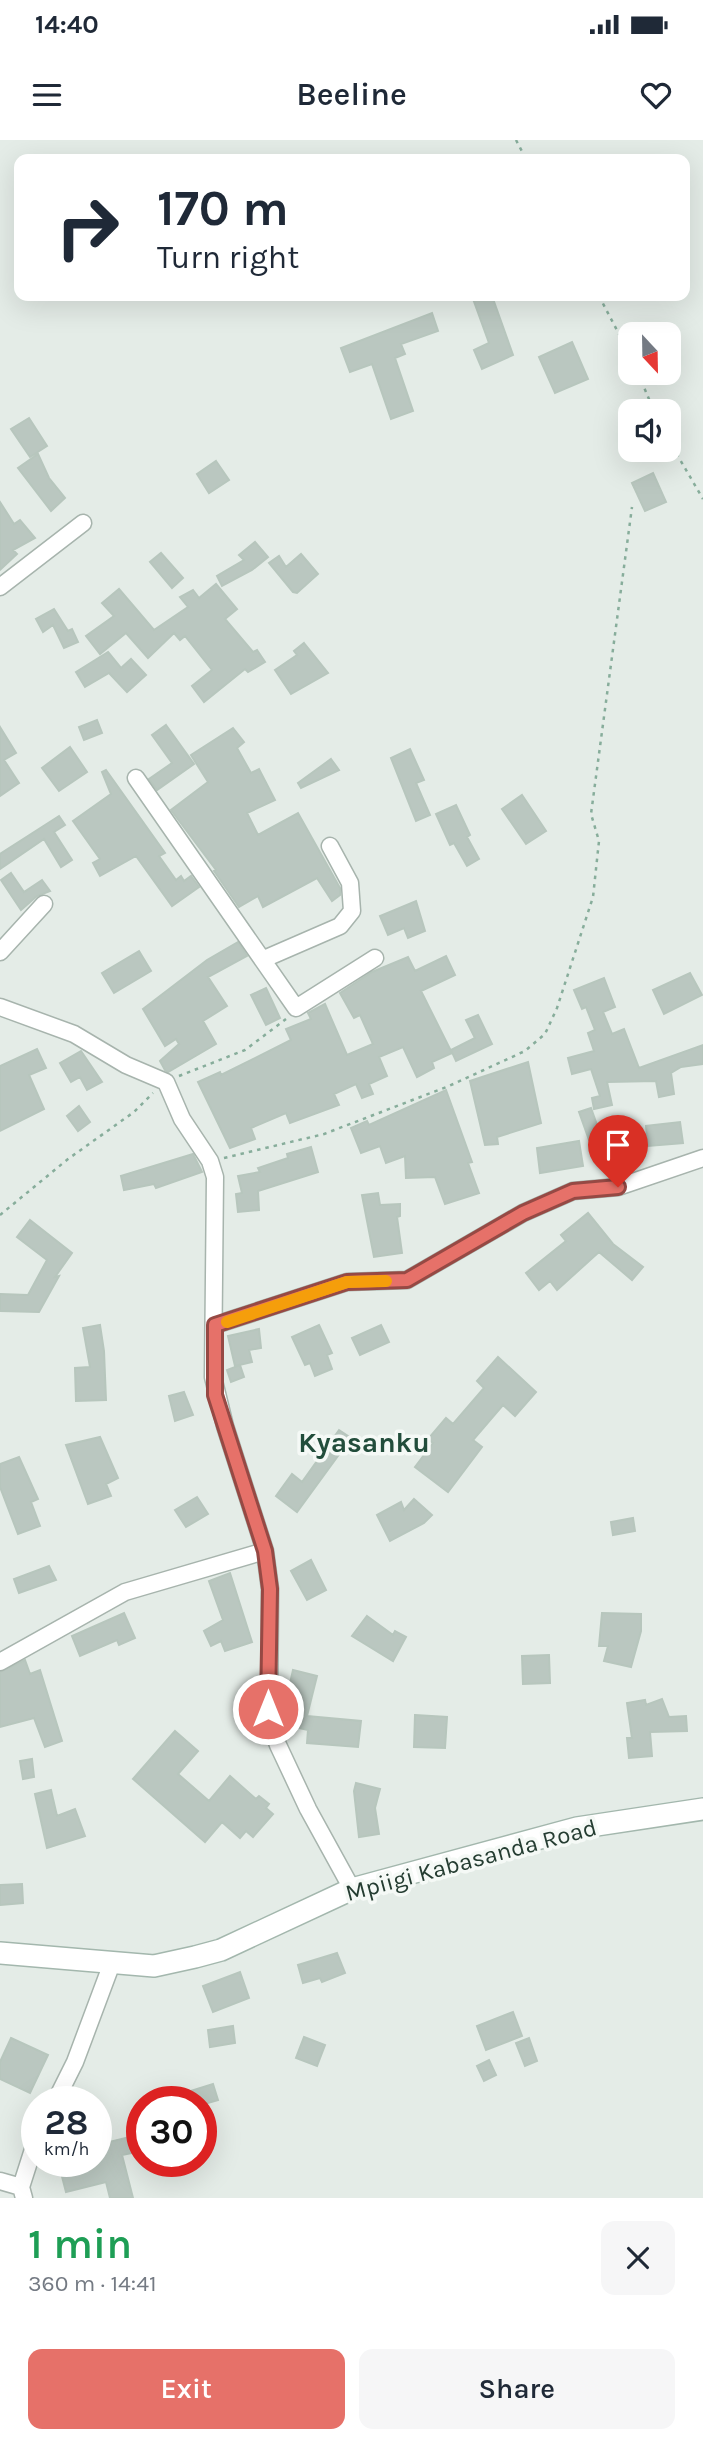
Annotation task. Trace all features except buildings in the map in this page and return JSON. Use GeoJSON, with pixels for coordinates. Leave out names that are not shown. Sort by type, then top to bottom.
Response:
{"type":"FeatureCollection","features":[{"type":"Feature","properties":{"kind":"main road","name":"Mpiigi Kabasanda Road"},"geometry":{"type":"LineString","coordinates":[[0,1954],[154,1966],[221,1950],[352,1889],[577,1828],[703,1809]]}},
{"type":"Feature","properties":{"kind":"street"},"geometry":{"type":"LineString","coordinates":[[0,586],[83,523]]}},
{"type":"Feature","properties":{"kind":"street"},"geometry":{"type":"LineString","coordinates":[[136,778],[296,1008],[375,958]]}},
{"type":"Feature","properties":{"kind":"street"},"geometry":{"type":"LineString","coordinates":[[264,959],[340,926],[352,911],[349,883],[330,846]]}},
{"type":"Feature","properties":{"kind":"street"},"geometry":{"type":"LineString","coordinates":[[0,952],[44,904]]}},
{"type":"Feature","properties":{"kind":"street"},"geometry":{"type":"LineString","coordinates":[[0,1007],[74,1034],[126,1065],[166,1082],[182,1119],[210,1161],[216,1200],[215,1395],[265,1551],[270,1589],[268,1693],[272,1730],[308,1809],[352,1889]]}},
{"type":"Feature","properties":{"kind":"street"},"geometry":{"type":"LineString","coordinates":[[215,1325],[347,1282],[407,1280],[523,1213],[573,1191],[618,1187],[703,1158]]}},
{"type":"Feature","properties":{"kind":"street"},"geometry":{"type":"LineString","coordinates":[[0,1662],[125,1592],[265,1551]]}},
{"type":"Feature","properties":{"kind":"street"},"geometry":{"type":"LineString","coordinates":[[63,2086],[79,2051],[112,1964]]}},
{"type":"Feature","properties":{"kind":"street"},"geometry":{"type":"LineString","coordinates":[[0,2181],[23,2193]]}},
{"type":"Feature","properties":{"kind":"path"},"geometry":{"type":"LineString","coordinates":[[602,301],[618,332]]}},
{"type":"Feature","properties":{"kind":"path"},"geometry":{"type":"LineString","coordinates":[[681,461],[703,499]]}},
{"type":"Feature","properties":{"kind":"path"},"geometry":{"type":"LineString","coordinates":[[210,1161],[324,1134],[449,1086],[525,1051],[545,1034],[557,1009],[593,897],[599,841],[591,814],[632,507]]}},
{"type":"Feature","properties":{"kind":"path"},"geometry":{"type":"LineString","coordinates":[[0,1215],[68,1158],[134,1112],[166,1082],[245,1050],[277,1028],[296,1008]]}},
{"type":"Feature","properties":{"kind":"slow traffic"},"geometry":{"type":"LineString","coordinates":[[227,1322],[347,1282],[386,1281]]}},
{"type":"Feature","properties":{"kind":"district","name":"Kyasanku"},"geometry":{"type":"Point","coordinates":[364,1442]}},
{"type":"Feature","properties":{"kind":"route"},"geometry":{"type":"LineString","coordinates":[[268,1709],[270,1589],[265,1551],[215,1395],[215,1325],[347,1282],[407,1280],[523,1213],[573,1191],[618,1187]]}}]}
